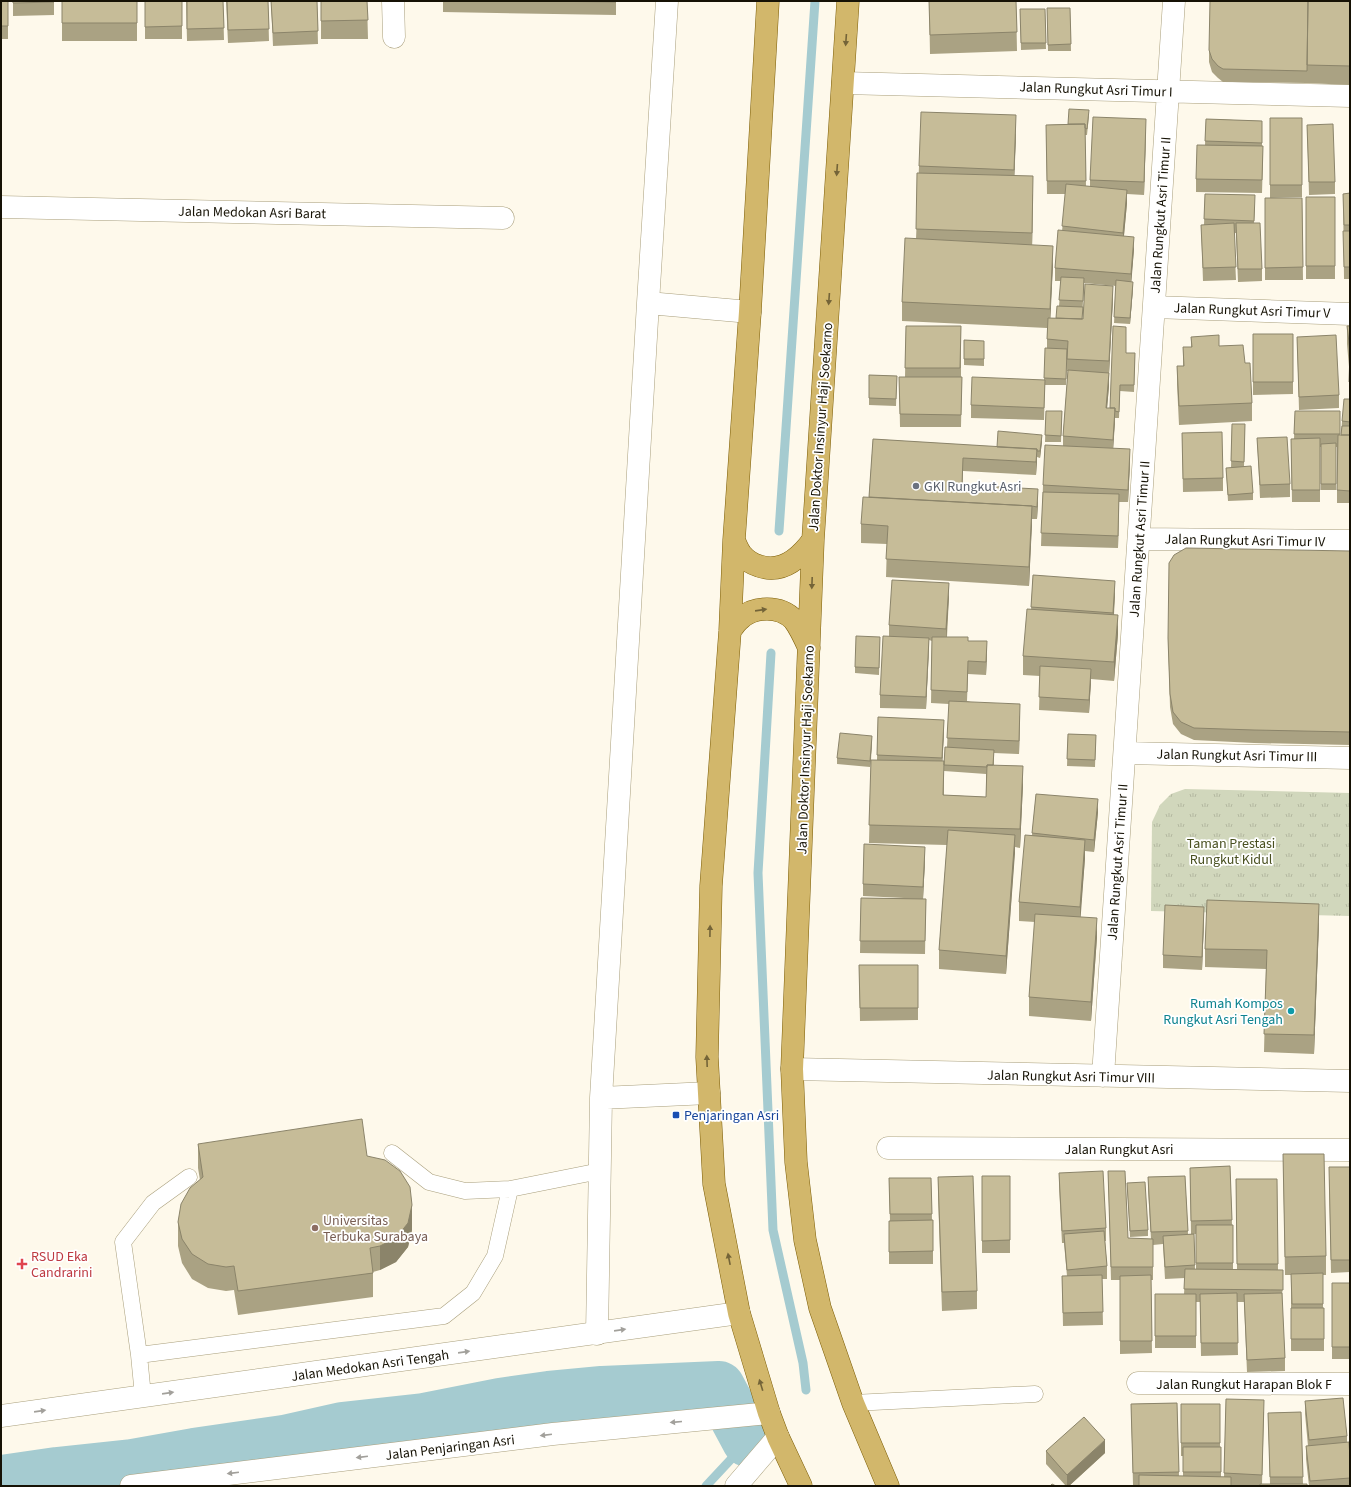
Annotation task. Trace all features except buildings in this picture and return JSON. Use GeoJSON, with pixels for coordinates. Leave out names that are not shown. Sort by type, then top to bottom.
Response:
{"type":"FeatureCollection","features":[{"type":"Feature","properties":{"kind":"main road"},"geometry":{"type":"LineString","coordinates":[[768,1],[750,312],[734,540],[730,631],[711,886],[707,1057],[714,1184],[739,1313],[769,1413],[778,1437],[801,1486]]}},
{"type":"Feature","properties":{"kind":"main road","name":"Jalan Doktor Insinyur Haji Soekarno"},"geometry":{"type":"LineString","coordinates":[[848,1],[813,540],[810,648],[792,1069],[796,1162],[805,1240],[820,1308],[853,1403],[888,1486]]}},
{"type":"Feature","properties":{"kind":"main road"},"geometry":{"type":"LineString","coordinates":[[734,540],[740,554],[752,564],[766,568],[780,568],[794,561],[804,552],[813,540]]}},
{"type":"Feature","properties":{"kind":"main road"},"geometry":{"type":"LineString","coordinates":[[730,631],[739,619],[751,611],[766,608],[781,612],[793,620],[810,648]]}},
{"type":"Feature","properties":{"kind":"street"},"geometry":{"type":"LineString","coordinates":[[393,1],[394,37]]}},
{"type":"Feature","properties":{"kind":"street"},"geometry":{"type":"LineString","coordinates":[[597,1334],[601,1098],[667,1]]}},
{"type":"Feature","properties":{"kind":"street","name":"Jalan Rungkut Asri Timur II"},"geometry":{"type":"LineString","coordinates":[[1103,1076],[1174,1]]}},
{"type":"Feature","properties":{"kind":"street","name":"Jalan Rungkut Asri Timur I"},"geometry":{"type":"LineString","coordinates":[[843,83],[1350,96]]}},
{"type":"Feature","properties":{"kind":"street","name":"Jalan Medokan Asri Barat"},"geometry":{"type":"LineString","coordinates":[[1,207],[503,218]]}},
{"type":"Feature","properties":{"kind":"street"},"geometry":{"type":"LineString","coordinates":[[648,303],[750,312]]}},
{"type":"Feature","properties":{"kind":"street","name":"Jalan Rungkut Asri Timur V"},"geometry":{"type":"LineString","coordinates":[[1154,306],[1350,314]]}},
{"type":"Feature","properties":{"kind":"street","name":"Jalan Rungkut Asri Timur IV"},"geometry":{"type":"LineString","coordinates":[[1139,539],[1350,541]]}},
{"type":"Feature","properties":{"kind":"street","name":"Jalan Rungkut Asri Timur III"},"geometry":{"type":"LineString","coordinates":[[1125,753],[1350,758]]}},
{"type":"Feature","properties":{"kind":"street","name":"Jalan Rungkut Asri Timur VIII"},"geometry":{"type":"LineString","coordinates":[[792,1069],[1350,1081]]}},
{"type":"Feature","properties":{"kind":"street"},"geometry":{"type":"LineString","coordinates":[[601,1098],[709,1093]]}},
{"type":"Feature","properties":{"kind":"street","name":"Jalan Rungkut Asri"},"geometry":{"type":"LineString","coordinates":[[888,1148],[1350,1150]]}},
{"type":"Feature","properties":{"kind":"street","name":"Jalan Medokan Asri Tengah"},"geometry":{"type":"LineString","coordinates":[[1,1416],[739,1313]]}},
{"type":"Feature","properties":{"kind":"street","name":"Jalan Rungkut Harapan Blok F"},"geometry":{"type":"LineString","coordinates":[[1138,1383],[1350,1384]]}},
{"type":"Feature","properties":{"kind":"street","name":"Jalan Penjaringan Asri"},"geometry":{"type":"LineString","coordinates":[[131,1486],[553,1434],[769,1413]]}},
{"type":"Feature","properties":{"kind":"street"},"geometry":{"type":"LineString","coordinates":[[736,1486],[778,1437]]}},
{"type":"Feature","properties":{"kind":"lane"},"geometry":{"type":"LineString","coordinates":[[392,1153],[429,1182],[465,1191],[510,1190],[600,1171]]}},
{"type":"Feature","properties":{"kind":"lane"},"geometry":{"type":"LineString","coordinates":[[143,1396],[139,1355],[123,1242],[153,1203],[189,1177]]}},
{"type":"Feature","properties":{"kind":"lane"},"geometry":{"type":"LineString","coordinates":[[139,1355],[444,1316],[474,1293],[495,1256],[510,1190]]}},
{"type":"Feature","properties":{"kind":"lane"},"geometry":{"type":"LineString","coordinates":[[853,1403],[1035,1394]]}},
{"type":"Feature","properties":{"kind":"green space","name":"Taman Prestasi Rungkut Kidul"},"geometry":{"type":"Polygon","coordinates":[[[1185,789],[1350,793],[1350,916],[1151,911],[1152,822],[1160,805],[1171,794],[1185,789]]]}},
{"type":"Feature","properties":{"kind":"waterway"},"geometry":{"type":"LineString","coordinates":[[779,531],[815,1]]}},
{"type":"Feature","properties":{"kind":"waterway"},"geometry":{"type":"LineString","coordinates":[[771,653],[758,873],[773,1230],[803,1363],[806,1390]]}},
{"type":"Feature","properties":{"kind":"waterway"},"geometry":{"type":"LineString","coordinates":[[1,1481],[132,1465],[284,1441],[342,1428],[424,1419],[500,1404],[549,1397],[602,1392],[719,1387],[748,1441]]}},
{"type":"Feature","properties":{"kind":"waterway"},"geometry":{"type":"LineString","coordinates":[[706,1486],[748,1441]]}},
{"type":"Feature","properties":{"kind":"place","name":"GKI Rungkut Asri"},"geometry":{"type":"Point","coordinates":[916,486]}},
{"type":"Feature","properties":{"kind":"place","name":"Rumah Kompos Rungkut Asri Tengah"},"geometry":{"type":"Point","coordinates":[1291,1011]}},
{"type":"Feature","properties":{"kind":"place","name":"Penjaringan Asri"},"geometry":{"type":"Point","coordinates":[676,1115]}},
{"type":"Feature","properties":{"kind":"place","name":"Universitas Terbuka Surabaya"},"geometry":{"type":"Point","coordinates":[315,1228]}},
{"type":"Feature","properties":{"kind":"place","name":"RSUD Eka Candrarini"},"geometry":{"type":"Point","coordinates":[22,1264]}}]}
